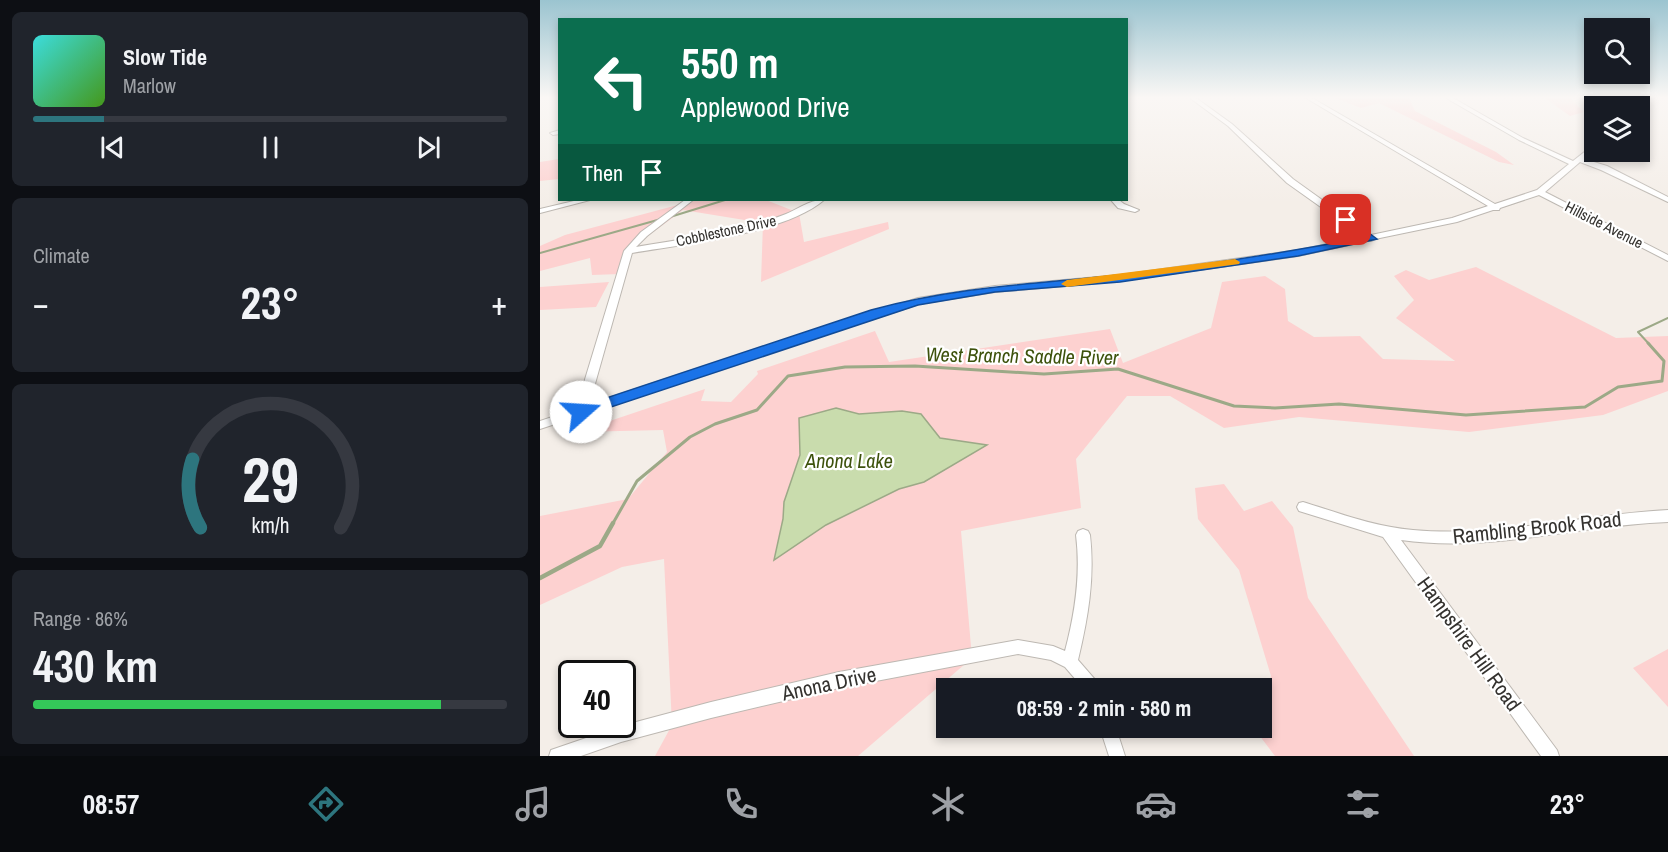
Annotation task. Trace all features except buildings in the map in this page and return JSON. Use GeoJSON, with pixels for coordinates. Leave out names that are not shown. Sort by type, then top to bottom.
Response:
{"type":"FeatureCollection","features":[{"type":"Feature","properties":{"kind":"street"},"geometry":{"type":"LineString","coordinates":[[1239,133],[1290,181],[1371,239]]}},
{"type":"Feature","properties":{"kind":"street"},"geometry":{"type":"LineString","coordinates":[[1369,133],[1496,208]]}},
{"type":"Feature","properties":{"kind":"street"},"geometry":{"type":"LineString","coordinates":[[1511,133],[1578,162],[1604,168],[1668,200]]}},
{"type":"Feature","properties":{"kind":"street"},"geometry":{"type":"LineString","coordinates":[[540,425],[918,301],[988,290],[1120,278],[1298,253],[1371,239],[1496,208],[1540,192],[1584,156]]}},
{"type":"Feature","properties":{"kind":"street","name":"Hillside Avenue"},"geometry":{"type":"LineString","coordinates":[[1540,192],[1668,258]]}},
{"type":"Feature","properties":{"kind":"street"},"geometry":{"type":"LineString","coordinates":[[540,211],[582,201]]}},
{"type":"Feature","properties":{"kind":"street"},"geometry":{"type":"LineString","coordinates":[[581,412],[628,251],[659,222],[688,201]]}},
{"type":"Feature","properties":{"kind":"street","name":"Cobblestone Drive"},"geometry":{"type":"LineString","coordinates":[[628,251],[773,222],[799,212],[818,201]]}},
{"type":"Feature","properties":{"kind":"street"},"geometry":{"type":"LineString","coordinates":[[1116,201],[1121,206],[1135,210]]}},
{"type":"Feature","properties":{"kind":"street","name":"Rambling Brook Road"},"geometry":{"type":"LineString","coordinates":[[1303,507],[1387,532],[1437,538],[1487,536],[1618,519],[1668,516]]}},
{"type":"Feature","properties":{"kind":"street","name":"Hampshire Hill Road"},"geometry":{"type":"LineString","coordinates":[[1387,532],[1551,756]]}},
{"type":"Feature","properties":{"kind":"street"},"geometry":{"type":"LineString","coordinates":[[1070,662],[1083,611],[1087,582],[1083,535]]}},
{"type":"Feature","properties":{"kind":"street","name":"Anona Drive"},"geometry":{"type":"LineString","coordinates":[[556,756],[621,734],[711,710],[960,656],[1027,647],[1053,653],[1070,662],[1084,678]]}},
{"type":"Feature","properties":{"kind":"street"},"geometry":{"type":"LineString","coordinates":[[1111,738],[1117,756]]}},
{"type":"Feature","properties":{"kind":"shaded area"},"geometry":{"type":"Polygon","coordinates":[[[1441,133],[1459,133],[1496,152],[1514,165],[1499,162],[1441,133]]]}},
{"type":"Feature","properties":{"kind":"shaded area"},"geometry":{"type":"Polygon","coordinates":[[[558,159],[558,179],[540,181],[540,162],[558,159]]]}},
{"type":"Feature","properties":{"kind":"shaded area"},"geometry":{"type":"Polygon","coordinates":[[[769,201],[799,213],[804,242],[888,222],[889,229],[761,282],[763,223],[683,210],[625,253],[620,274],[592,275],[590,258],[540,271],[540,246],[565,235],[689,202],[769,201]]]}},
{"type":"Feature","properties":{"kind":"shaded area"},"geometry":{"type":"Polygon","coordinates":[[[1476,267],[1616,338],[1668,336],[1668,391],[1603,415],[1469,432],[1299,417],[1224,428],[1170,396],[1127,396],[1076,459],[1081,508],[961,531],[972,658],[949,678],[936,678],[936,689],[858,756],[655,756],[672,725],[664,559],[622,567],[540,605],[540,516],[628,499],[667,452],[663,430],[577,432],[705,389],[701,401],[731,402],[758,374],[757,371],[875,331],[889,362],[1110,329],[1123,363],[1211,328],[1222,282],[1265,276],[1285,289],[1288,321],[1314,337],[1360,336],[1383,359],[1455,361],[1396,318],[1414,300],[1394,276],[1406,270],[1429,280],[1476,267]]]}},
{"type":"Feature","properties":{"kind":"shaded area"},"geometry":{"type":"Polygon","coordinates":[[[609,282],[596,307],[540,310],[540,287],[609,282]]]}},
{"type":"Feature","properties":{"kind":"shaded area"},"geometry":{"type":"Polygon","coordinates":[[[1224,484],[1244,511],[1272,501],[1293,527],[1308,598],[1414,756],[1275,756],[1261,738],[1272,738],[1272,678],[1239,570],[1198,519],[1195,488],[1224,484]]]}},
{"type":"Feature","properties":{"kind":"shaded area"},"geometry":{"type":"Polygon","coordinates":[[[1668,649],[1668,707],[1633,668],[1668,649]]]}},
{"type":"Feature","properties":{"kind":"water","name":"Anona Lake"},"geometry":{"type":"Polygon","coordinates":[[[836,408],[859,414],[902,411],[921,414],[940,438],[987,445],[924,482],[899,489],[826,525],[774,560],[783,519],[784,502],[800,455],[799,418],[836,408]]]}},
{"type":"Feature","properties":{"kind":"waterway"},"geometry":{"type":"LineString","coordinates":[[670,217],[722,201]]}},
{"type":"Feature","properties":{"kind":"waterway"},"geometry":{"type":"LineString","coordinates":[[540,253],[661,219]]}},
{"type":"Feature","properties":{"kind":"waterway","name":"West Branch Saddle River"},"geometry":{"type":"LineString","coordinates":[[1650,345],[1638,332],[1668,318]]}},
{"type":"Feature","properties":{"kind":"waterway","name":"West Branch Saddle River"},"geometry":{"type":"LineString","coordinates":[[612,525],[637,481],[690,437],[715,424],[757,410],[788,376],[845,367],[915,366],[1044,374],[1118,369],[1234,406],[1275,408],[1339,404],[1466,415],[1585,407],[1618,387],[1662,381],[1664,361],[1648,343]]}},
{"type":"Feature","properties":{"kind":"waterway","name":"West Branch Saddle River"},"geometry":{"type":"LineString","coordinates":[[540,578],[600,546],[613,523]]}},
{"type":"Feature","properties":{"kind":"slow traffic"},"geometry":{"type":"LineString","coordinates":[[1067,284],[1235,262]]}},
{"type":"Feature","properties":{"kind":"route"},"geometry":{"type":"LineString","coordinates":[[581,412],[904,304],[995,289],[1120,278],[1298,253],[1371,239],[1346,220]]}}]}
